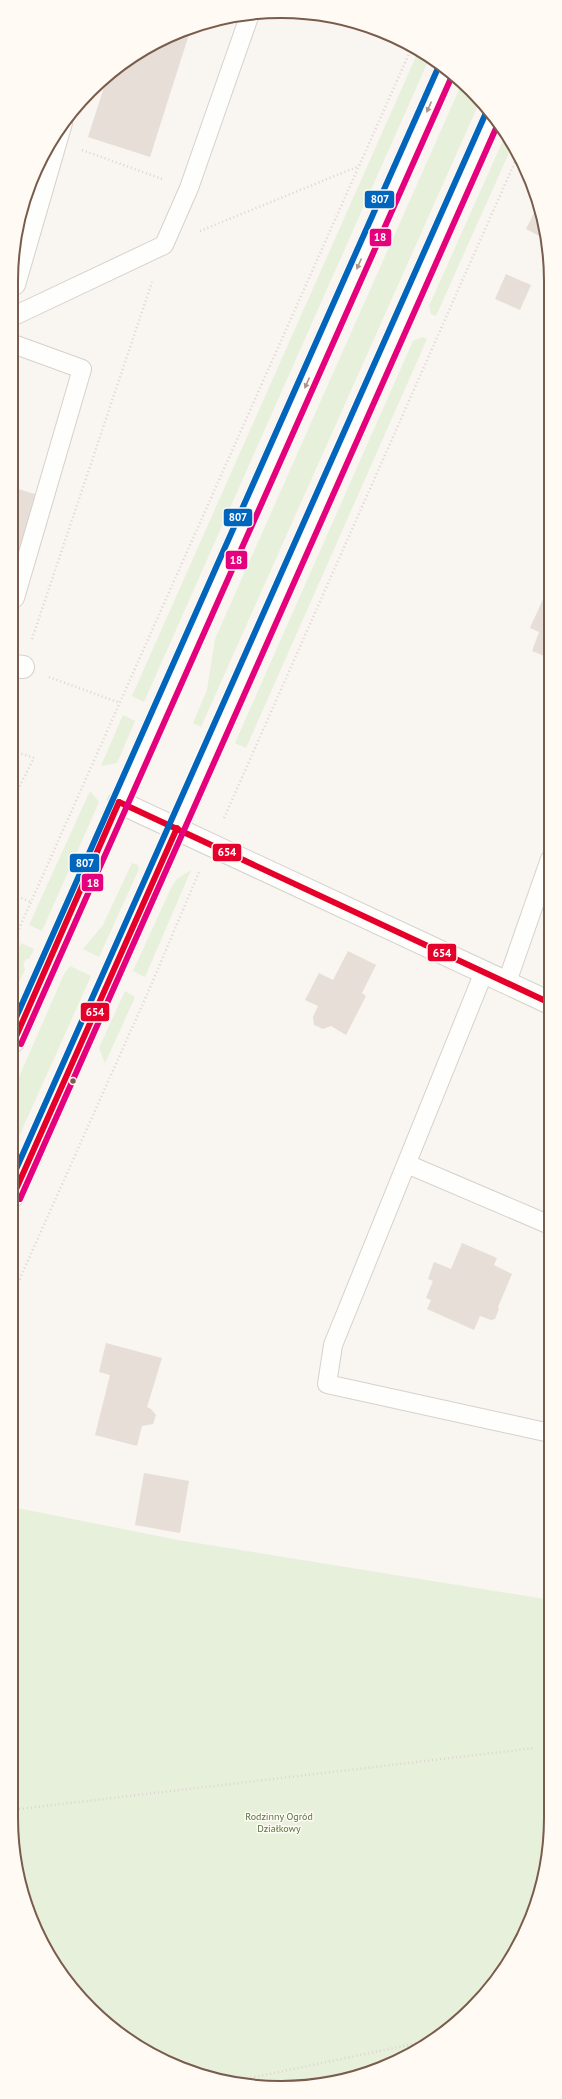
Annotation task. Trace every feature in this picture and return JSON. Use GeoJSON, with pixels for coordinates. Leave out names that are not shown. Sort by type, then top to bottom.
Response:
{"type":"FeatureCollection","features":[{"type":"Feature","properties":{"kind":"street"},"geometry":{"type":"LineString","coordinates":[[18,1032],[444,74]]}},
{"type":"Feature","properties":{"kind":"street"},"geometry":{"type":"LineString","coordinates":[[18,1185],[490,122]]}},
{"type":"Feature","properties":{"kind":"street"},"geometry":{"type":"LineString","coordinates":[[119,802],[544,1000]]}},
{"type":"Feature","properties":{"kind":"lane"},"geometry":{"type":"LineString","coordinates":[[19,314],[164,245],[189,188],[248,20]]}},
{"type":"Feature","properties":{"kind":"lane"},"geometry":{"type":"LineString","coordinates":[[18,278],[57,143]]}},
{"type":"Feature","properties":{"kind":"lane"},"geometry":{"type":"LineString","coordinates":[[18,346],[82,370],[18,588]]}},
{"type":"Feature","properties":{"kind":"lane"},"geometry":{"type":"LineString","coordinates":[[507,982],[544,876]]}},
{"type":"Feature","properties":{"kind":"lane"},"geometry":{"type":"LineString","coordinates":[[484,972],[333,1345],[327,1384],[544,1432]]}},
{"type":"Feature","properties":{"kind":"lane"},"geometry":{"type":"LineString","coordinates":[[407,1164],[544,1222]]}},
{"type":"Feature","properties":{"kind":"path"},"geometry":{"type":"LineString","coordinates":[[18,931],[410,52]]}},
{"type":"Feature","properties":{"kind":"path"},"geometry":{"type":"LineString","coordinates":[[57,142],[189,188]]}},
{"type":"Feature","properties":{"kind":"path"},"geometry":{"type":"LineString","coordinates":[[226,813],[515,161]]}},
{"type":"Feature","properties":{"kind":"path"},"geometry":{"type":"LineString","coordinates":[[19,666],[164,245],[359,166]]}},
{"type":"Feature","properties":{"kind":"path"},"geometry":{"type":"LineString","coordinates":[[51,678],[120,703]]}},
{"type":"Feature","properties":{"kind":"path"},"geometry":{"type":"LineString","coordinates":[[18,753],[34,758],[18,789]]}},
{"type":"Feature","properties":{"kind":"path"},"geometry":{"type":"LineString","coordinates":[[18,1283],[149,990],[201,867]]}},
{"type":"Feature","properties":{"kind":"path"},"geometry":{"type":"LineString","coordinates":[[18,897],[31,902]]}},
{"type":"Feature","properties":{"kind":"path"},"geometry":{"type":"LineString","coordinates":[[18,1809],[535,1748]]}},
{"type":"Feature","properties":{"kind":"path"},"geometry":{"type":"LineString","coordinates":[[246,2079],[417,2043]]}},
{"type":"Feature","properties":{"kind":"green space"},"geometry":{"type":"Polygon","coordinates":[[[416,56],[428,62],[144,702],[132,696],[416,56]]]}},
{"type":"Feature","properties":{"kind":"green space"},"geometry":{"type":"Polygon","coordinates":[[[460,88],[478,106],[201,727],[193,723],[207,690],[215,639],[460,88]]]}},
{"type":"Feature","properties":{"kind":"green space"},"geometry":{"type":"Polygon","coordinates":[[[503,140],[510,151],[436,316],[431,314],[429,306],[503,140]]]}},
{"type":"Feature","properties":{"kind":"green space"},"geometry":{"type":"Polygon","coordinates":[[[423,337],[427,339],[246,748],[235,743],[413,341],[423,337]]]}},
{"type":"Feature","properties":{"kind":"green space"},"geometry":{"type":"Polygon","coordinates":[[[123,715],[135,721],[117,763],[101,766],[123,715]]]}},
{"type":"Feature","properties":{"kind":"green space"},"geometry":{"type":"Polygon","coordinates":[[[90,791],[99,802],[42,931],[29,925],[90,791]]]}},
{"type":"Feature","properties":{"kind":"green space"},"geometry":{"type":"Polygon","coordinates":[[[132,863],[138,865],[139,869],[99,957],[83,949],[103,925],[132,863]]]}},
{"type":"Feature","properties":{"kind":"green space"},"geometry":{"type":"Polygon","coordinates":[[[191,870],[145,977],[133,971],[172,886],[177,879],[191,870]]]}},
{"type":"Feature","properties":{"kind":"green space"},"geometry":{"type":"Polygon","coordinates":[[[21,943],[34,949],[29,959],[26,959],[23,965],[25,969],[18,985],[18,949],[21,943]]]}},
{"type":"Feature","properties":{"kind":"green space"},"geometry":{"type":"Polygon","coordinates":[[[70,966],[91,976],[18,1139],[18,1080],[64,974],[70,966]]]}},
{"type":"Feature","properties":{"kind":"green space"},"geometry":{"type":"Polygon","coordinates":[[[125,991],[135,997],[105,1063],[99,1048],[125,991]]]}},
{"type":"Feature","properties":{"kind":"green space","name":"Rodzinny Ogród Działkowy"},"geometry":{"type":"Polygon","coordinates":[[[18,1508],[178,1540],[544,1599],[544,1818],[542,1852],[535,1886],[524,1919],[509,1950],[500,1964],[467,2004],[427,2037],[397,2054],[366,2067],[315,2079],[281,2081],[247,2079],[196,2067],[165,2054],[149,2046],[121,2027],[83,1991],[72,1978],[53,1950],[32,1903],[20,1852],[18,1818],[18,1508]]]}},
{"type":"Feature","properties":{"kind":"building"},"geometry":{"type":"Polygon","coordinates":[[[189,35],[150,157],[88,137],[104,86],[135,62],[165,45],[189,35]]]}},
{"type":"Feature","properties":{"kind":"building"},"geometry":{"type":"Polygon","coordinates":[[[535,212],[540,236],[526,229],[535,212]]]}},
{"type":"Feature","properties":{"kind":"building"},"geometry":{"type":"Polygon","coordinates":[[[506,274],[531,285],[520,310],[495,299],[506,274]]]}},
{"type":"Feature","properties":{"kind":"building"},"geometry":{"type":"Polygon","coordinates":[[[18,489],[38,495],[18,560],[18,489]]]}},
{"type":"Feature","properties":{"kind":"building"},"geometry":{"type":"Polygon","coordinates":[[[543,599],[544,656],[532,651],[539,632],[530,628],[543,599]]]}},
{"type":"Feature","properties":{"kind":"building"},"geometry":{"type":"Polygon","coordinates":[[[348,951],[376,965],[362,993],[366,996],[346,1035],[331,1026],[323,1029],[314,1025],[313,1017],[318,1006],[305,1000],[319,973],[333,980],[348,951]]]}},
{"type":"Feature","properties":{"kind":"building"},"geometry":{"type":"Polygon","coordinates":[[[462,1243],[497,1258],[494,1265],[512,1274],[498,1307],[499,1309],[495,1319],[491,1320],[480,1316],[474,1330],[427,1309],[431,1300],[426,1298],[433,1281],[428,1279],[434,1262],[451,1269],[462,1243]]]}},
{"type":"Feature","properties":{"kind":"building"},"geometry":{"type":"Polygon","coordinates":[[[106,1343],[162,1358],[147,1407],[156,1415],[153,1424],[142,1426],[137,1446],[95,1435],[110,1375],[99,1372],[106,1343]]]}},
{"type":"Feature","properties":{"kind":"building"},"geometry":{"type":"Polygon","coordinates":[[[144,1473],[189,1481],[180,1533],[135,1525],[144,1473]]]}},
{"type":"Feature","properties":{"kind":"transit line","name":"807"},"geometry":{"type":"LineString","coordinates":[[18,1013],[437,69]]}},
{"type":"Feature","properties":{"kind":"transit line","name":"18"},"geometry":{"type":"LineString","coordinates":[[21,1044],[450,80]]}},
{"type":"Feature","properties":{"kind":"transit line","name":"807"},"geometry":{"type":"LineString","coordinates":[[18,1165],[485,115]]}},
{"type":"Feature","properties":{"kind":"transit line","name":"18"},"geometry":{"type":"LineString","coordinates":[[20,1199],[496,129]]}},
{"type":"Feature","properties":{"kind":"transit line","name":"654"},"geometry":{"type":"LineString","coordinates":[[119,802],[544,1000]]}},
{"type":"Feature","properties":{"kind":"transit line","name":"654"},"geometry":{"type":"LineString","coordinates":[[18,1032],[119,802]]}},
{"type":"Feature","properties":{"kind":"transit line","name":"654"},"geometry":{"type":"LineString","coordinates":[[18,1185],[177,828]]}}]}
